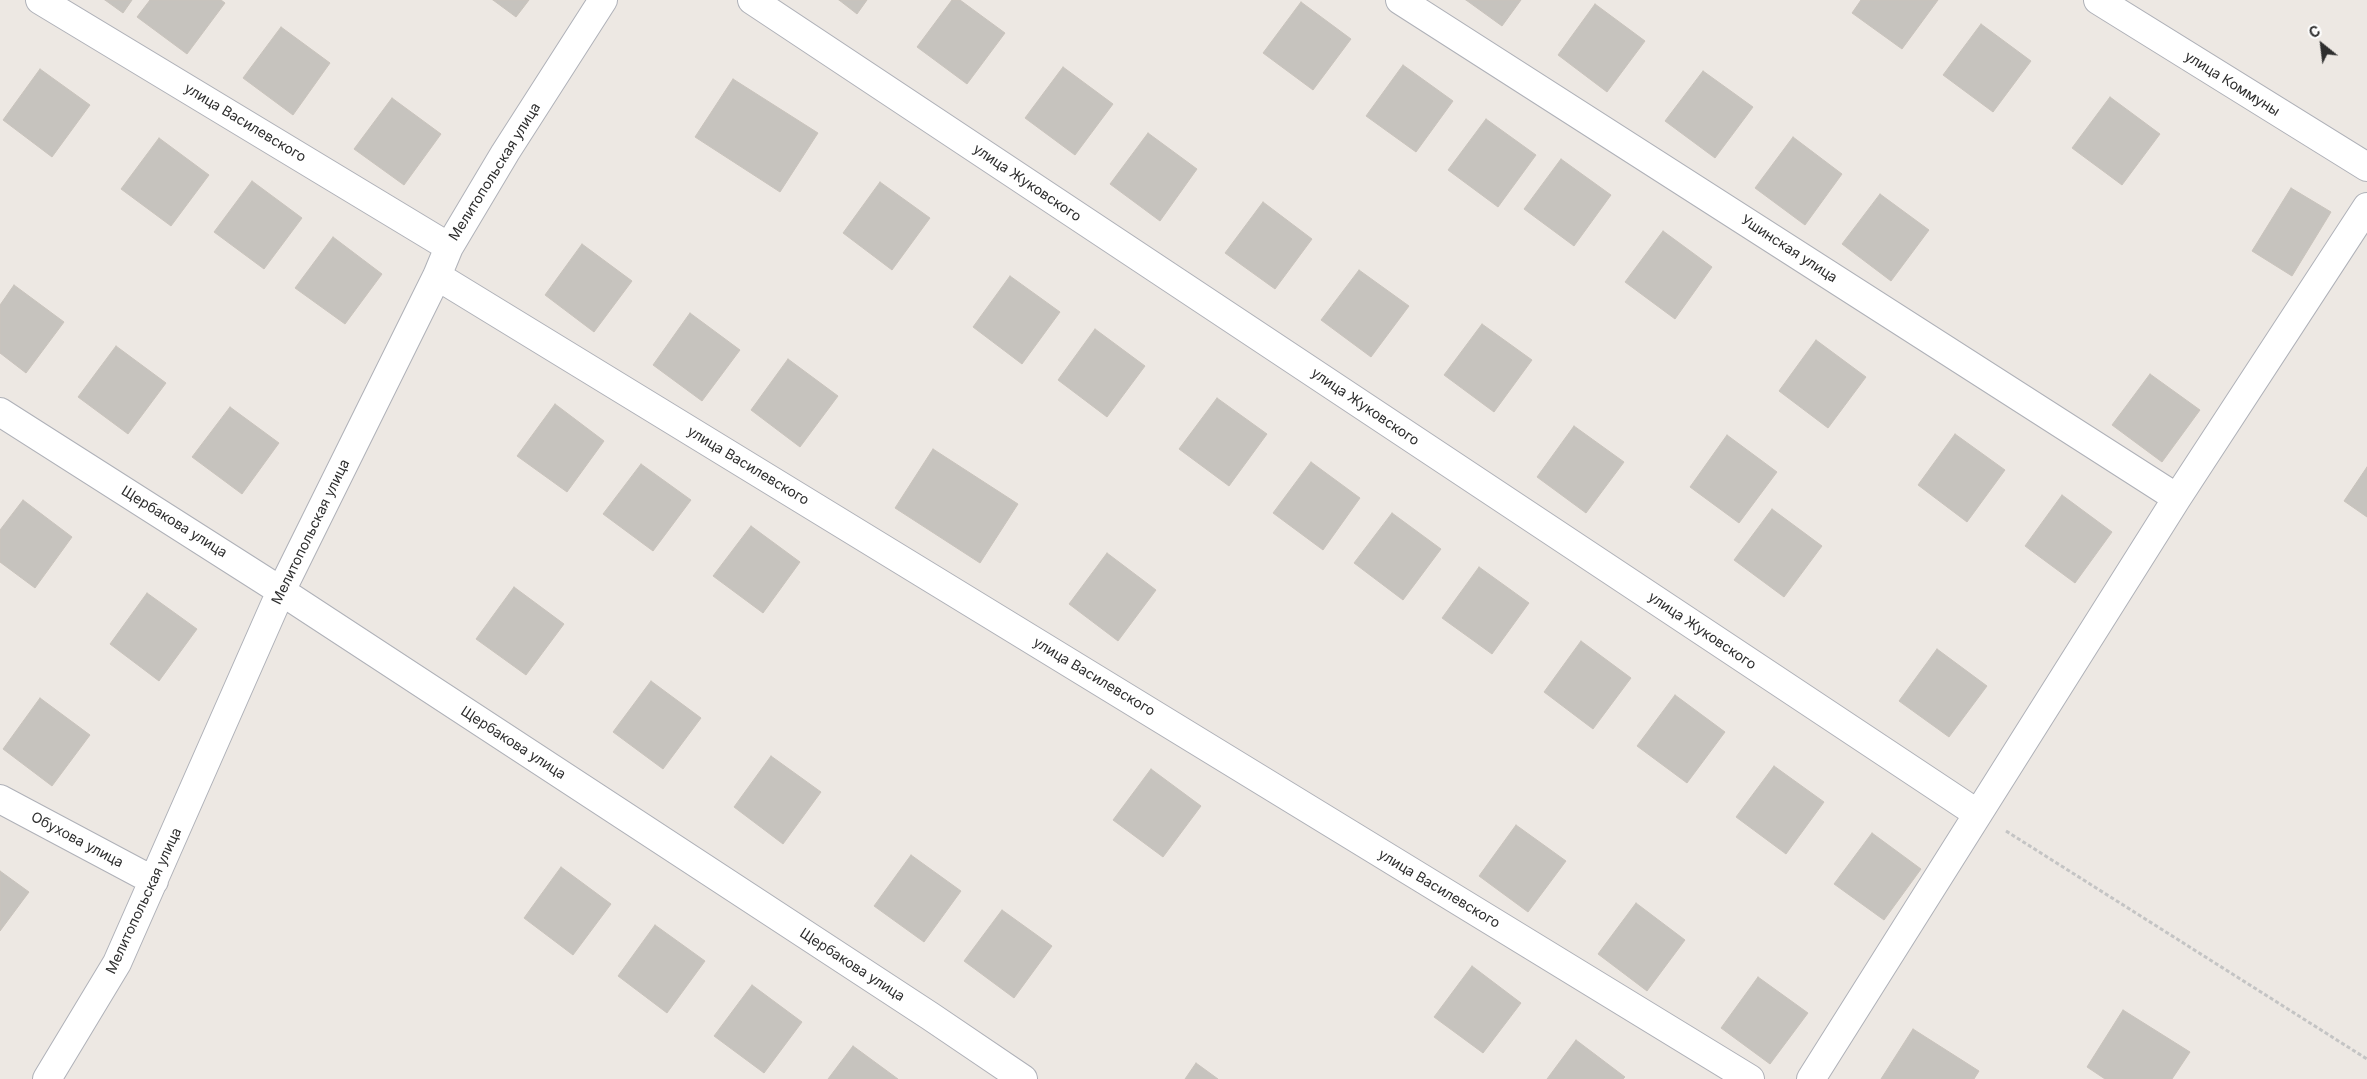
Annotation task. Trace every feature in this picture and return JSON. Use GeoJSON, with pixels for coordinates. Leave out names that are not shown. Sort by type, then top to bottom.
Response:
{"type":"FeatureCollection","features":[{"type":"Feature","properties":{"kind":"street","name":"улица Василевского"},"geometry":{"type":"LineString","coordinates":[[40,0],[449,247]]}},
{"type":"Feature","properties":{"kind":"street","name":"Мелитопольская улица"},"geometry":{"type":"LineString","coordinates":[[47,1079],[117,963],[281,591],[437,276],[449,247],[505,153],[602,0]]}},
{"type":"Feature","properties":{"kind":"street","name":"улица Жуковского"},"geometry":{"type":"LineString","coordinates":[[752,0],[1978,814]]}},
{"type":"Feature","properties":{"kind":"street","name":"Ушинская улица"},"geometry":{"type":"LineString","coordinates":[[1400,0],[2178,498]]}},
{"type":"Feature","properties":{"kind":"street","name":"улица Коммуны"},"geometry":{"type":"LineString","coordinates":[[2098,0],[2367,167]]}},
{"type":"Feature","properties":{"kind":"street"},"geometry":{"type":"LineString","coordinates":[[1811,1079],[2178,498],[2367,207]]}},
{"type":"Feature","properties":{"kind":"street","name":"улица Василевского"},"geometry":{"type":"LineString","coordinates":[[437,276],[1750,1079]]}},
{"type":"Feature","properties":{"kind":"street","name":"Щербакова улица"},"geometry":{"type":"LineString","coordinates":[[0,412],[281,591],[922,1010],[1023,1079]]}},
{"type":"Feature","properties":{"kind":"street","name":"Обухова улица"},"geometry":{"type":"LineString","coordinates":[[0,799],[154,882]]}},
{"type":"Feature","properties":{"kind":"path"},"geometry":{"type":"LineString","coordinates":[[1978,814],[2367,1059]]}},
{"type":"Feature","properties":{"kind":"building"},"geometry":{"type":"Polygon","coordinates":[[[105,0],[132,0],[123,13],[105,0]]]}},
{"type":"Feature","properties":{"kind":"building"},"geometry":{"type":"Polygon","coordinates":[[[150,0],[221,0],[225,3],[187,54],[137,17],[150,0]]]}},
{"type":"Feature","properties":{"kind":"building"},"geometry":{"type":"Polygon","coordinates":[[[493,0],[529,0],[516,17],[493,0]]]}},
{"type":"Feature","properties":{"kind":"building"},"geometry":{"type":"Polygon","coordinates":[[[839,0],[867,0],[857,14],[839,0]]]}},
{"type":"Feature","properties":{"kind":"building"},"geometry":{"type":"Polygon","coordinates":[[[952,0],[960,0],[1005,33],[967,84],[917,47],[952,0]]]}},
{"type":"Feature","properties":{"kind":"building"},"geometry":{"type":"Polygon","coordinates":[[[1466,0],[1521,0],[1502,26],[1466,0]]]}},
{"type":"Feature","properties":{"kind":"building"},"geometry":{"type":"Polygon","coordinates":[[[1861,0],[1938,0],[1902,49],[1852,13],[1861,0]]]}},
{"type":"Feature","properties":{"kind":"building"},"geometry":{"type":"Polygon","coordinates":[[[1301,2],[1351,39],[1313,90],[1263,53],[1301,2]]]}},
{"type":"Feature","properties":{"kind":"building"},"geometry":{"type":"Polygon","coordinates":[[[1595,4],[1645,41],[1607,92],[1558,55],[1595,4]]]}},
{"type":"Feature","properties":{"kind":"building"},"geometry":{"type":"Polygon","coordinates":[[[1981,24],[2031,61],[1993,112],[1943,75],[1981,24]]]}},
{"type":"Feature","properties":{"kind":"building"},"geometry":{"type":"Polygon","coordinates":[[[281,27],[330,63],[293,115],[243,78],[281,27]]]}},
{"type":"Feature","properties":{"kind":"building"},"geometry":{"type":"Polygon","coordinates":[[[1403,65],[1453,101],[1416,152],[1366,116],[1403,65]]]}},
{"type":"Feature","properties":{"kind":"building"},"geometry":{"type":"Polygon","coordinates":[[[1063,67],[1113,104],[1075,155],[1025,118],[1063,67]]]}},
{"type":"Feature","properties":{"kind":"building"},"geometry":{"type":"Polygon","coordinates":[[[40,69],[90,105],[52,157],[3,120],[40,69]]]}},
{"type":"Feature","properties":{"kind":"building"},"geometry":{"type":"Polygon","coordinates":[[[1703,71],[1753,107],[1715,158],[1665,121],[1703,71]]]}},
{"type":"Feature","properties":{"kind":"building"},"geometry":{"type":"Polygon","coordinates":[[[733,79],[818,133],[780,192],[695,137],[733,79]]]}},
{"type":"Feature","properties":{"kind":"building"},"geometry":{"type":"Polygon","coordinates":[[[2110,97],[2160,134],[2122,185],[2072,148],[2110,97]]]}},
{"type":"Feature","properties":{"kind":"building"},"geometry":{"type":"Polygon","coordinates":[[[392,98],[441,134],[404,185],[354,149],[392,98]]]}},
{"type":"Feature","properties":{"kind":"building"},"geometry":{"type":"Polygon","coordinates":[[[1486,119],[1536,155],[1498,207],[1448,170],[1486,119]]]}},
{"type":"Feature","properties":{"kind":"building"},"geometry":{"type":"Polygon","coordinates":[[[1148,133],[1197,169],[1160,221],[1110,184],[1148,133]]]}},
{"type":"Feature","properties":{"kind":"building"},"geometry":{"type":"Polygon","coordinates":[[[1793,137],[1842,174],[1805,225],[1755,188],[1793,137]]]}},
{"type":"Feature","properties":{"kind":"building"},"geometry":{"type":"Polygon","coordinates":[[[159,138],[209,175],[171,226],[121,189],[159,138]]]}},
{"type":"Feature","properties":{"kind":"building"},"geometry":{"type":"Polygon","coordinates":[[[1561,159],[1611,195],[1574,246],[1524,209],[1561,159]]]}},
{"type":"Feature","properties":{"kind":"building"},"geometry":{"type":"Polygon","coordinates":[[[252,181],[302,218],[264,269],[214,232],[252,181]]]}},
{"type":"Feature","properties":{"kind":"building"},"geometry":{"type":"Polygon","coordinates":[[[880,182],[930,218],[892,270],[843,233],[880,182]]]}},
{"type":"Feature","properties":{"kind":"building"},"geometry":{"type":"Polygon","coordinates":[[[2291,188],[2331,212],[2292,276],[2252,251],[2291,188]]]}},
{"type":"Feature","properties":{"kind":"building"},"geometry":{"type":"Polygon","coordinates":[[[1880,194],[1929,230],[1891,281],[1842,244],[1880,194]]]}},
{"type":"Feature","properties":{"kind":"building"},"geometry":{"type":"Polygon","coordinates":[[[1263,202],[1312,239],[1275,289],[1225,253],[1263,202]]]}},
{"type":"Feature","properties":{"kind":"building"},"geometry":{"type":"Polygon","coordinates":[[[1663,231],[1712,267],[1675,319],[1625,282],[1663,231]]]}},
{"type":"Feature","properties":{"kind":"building"},"geometry":{"type":"Polygon","coordinates":[[[333,237],[382,274],[345,324],[295,288],[333,237]]]}},
{"type":"Feature","properties":{"kind":"building"},"geometry":{"type":"Polygon","coordinates":[[[582,244],[632,281],[594,332],[545,295],[582,244]]]}},
{"type":"Feature","properties":{"kind":"building"},"geometry":{"type":"Polygon","coordinates":[[[1359,270],[1409,306],[1371,357],[1321,320],[1359,270]]]}},
{"type":"Feature","properties":{"kind":"building"},"geometry":{"type":"Polygon","coordinates":[[[1010,276],[1060,312],[1022,364],[973,327],[1010,276]]]}},
{"type":"Feature","properties":{"kind":"building"},"geometry":{"type":"Polygon","coordinates":[[[14,285],[64,322],[26,373],[0,353],[0,305],[14,285]]]}},
{"type":"Feature","properties":{"kind":"building"},"geometry":{"type":"Polygon","coordinates":[[[690,313],[740,350],[702,401],[653,365],[690,313]]]}},
{"type":"Feature","properties":{"kind":"building"},"geometry":{"type":"Polygon","coordinates":[[[1482,324],[1532,360],[1494,412],[1444,375],[1482,324]]]}},
{"type":"Feature","properties":{"kind":"building"},"geometry":{"type":"Polygon","coordinates":[[[1095,329],[1145,366],[1107,417],[1058,380],[1095,329]]]}},
{"type":"Feature","properties":{"kind":"building"},"geometry":{"type":"Polygon","coordinates":[[[1816,340],[1866,377],[1828,428],[1779,391],[1816,340]]]}},
{"type":"Feature","properties":{"kind":"building"},"geometry":{"type":"Polygon","coordinates":[[[116,346],[166,383],[128,434],[78,397],[116,346]]]}},
{"type":"Feature","properties":{"kind":"building"},"geometry":{"type":"Polygon","coordinates":[[[788,359],[838,396],[800,447],[751,410],[788,359]]]}},
{"type":"Feature","properties":{"kind":"building"},"geometry":{"type":"Polygon","coordinates":[[[2150,374],[2200,410],[2162,462],[2112,425],[2150,374]]]}},
{"type":"Feature","properties":{"kind":"building"},"geometry":{"type":"Polygon","coordinates":[[[1217,398],[1267,434],[1229,486],[1179,449],[1217,398]]]}},
{"type":"Feature","properties":{"kind":"building"},"geometry":{"type":"Polygon","coordinates":[[[555,404],[604,441],[567,492],[517,456],[555,404]]]}},
{"type":"Feature","properties":{"kind":"building"},"geometry":{"type":"Polygon","coordinates":[[[230,407],[279,443],[242,494],[192,457],[230,407]]]}},
{"type":"Feature","properties":{"kind":"building"},"geometry":{"type":"Polygon","coordinates":[[[1574,426],[1624,462],[1586,513],[1537,477],[1574,426]]]}},
{"type":"Feature","properties":{"kind":"building"},"geometry":{"type":"Polygon","coordinates":[[[1955,434],[2005,470],[1967,522],[1918,485],[1955,434]]]}},
{"type":"Feature","properties":{"kind":"building"},"geometry":{"type":"Polygon","coordinates":[[[1727,435],[1777,472],[1739,523],[1690,487],[1727,435]]]}},
{"type":"Feature","properties":{"kind":"building"},"geometry":{"type":"Polygon","coordinates":[[[933,449],[1018,504],[980,563],[895,508],[933,449]]]}},
{"type":"Feature","properties":{"kind":"building"},"geometry":{"type":"Polygon","coordinates":[[[1311,462],[1360,498],[1323,550],[1273,513],[1311,462]]]}},
{"type":"Feature","properties":{"kind":"building"},"geometry":{"type":"Polygon","coordinates":[[[641,464],[691,500],[653,551],[603,514],[641,464]]]}},
{"type":"Feature","properties":{"kind":"building"},"geometry":{"type":"Polygon","coordinates":[[[2367,467],[2367,517],[2344,501],[2367,467]]]}},
{"type":"Feature","properties":{"kind":"building"},"geometry":{"type":"Polygon","coordinates":[[[2062,495],[2112,532],[2075,583],[2025,546],[2062,495]]]}},
{"type":"Feature","properties":{"kind":"building"},"geometry":{"type":"Polygon","coordinates":[[[23,500],[72,537],[35,588],[0,562],[0,530],[23,500]]]}},
{"type":"Feature","properties":{"kind":"building"},"geometry":{"type":"Polygon","coordinates":[[[1772,509],[1822,546],[1784,597],[1734,560],[1772,509]]]}},
{"type":"Feature","properties":{"kind":"building"},"geometry":{"type":"Polygon","coordinates":[[[1392,513],[1441,549],[1403,600],[1354,563],[1392,513]]]}},
{"type":"Feature","properties":{"kind":"building"},"geometry":{"type":"Polygon","coordinates":[[[751,526],[800,562],[763,613],[713,576],[751,526]]]}},
{"type":"Feature","properties":{"kind":"building"},"geometry":{"type":"Polygon","coordinates":[[[1107,553],[1156,590],[1118,641],[1069,604],[1107,553]]]}},
{"type":"Feature","properties":{"kind":"building"},"geometry":{"type":"Polygon","coordinates":[[[1479,567],[1529,603],[1492,654],[1442,618],[1479,567]]]}},
{"type":"Feature","properties":{"kind":"building"},"geometry":{"type":"Polygon","coordinates":[[[514,587],[564,624],[526,675],[476,639],[514,587]]]}},
{"type":"Feature","properties":{"kind":"building"},"geometry":{"type":"Polygon","coordinates":[[[147,593],[197,629],[159,681],[110,644],[147,593]]]}},
{"type":"Feature","properties":{"kind":"building"},"geometry":{"type":"Polygon","coordinates":[[[1581,641],[1631,678],[1593,729],[1544,692],[1581,641]]]}},
{"type":"Feature","properties":{"kind":"building"},"geometry":{"type":"Polygon","coordinates":[[[1937,649],[1987,686],[1949,737],[1899,701],[1937,649]]]}},
{"type":"Feature","properties":{"kind":"building"},"geometry":{"type":"Polygon","coordinates":[[[651,681],[701,718],[663,769],[613,732],[651,681]]]}},
{"type":"Feature","properties":{"kind":"building"},"geometry":{"type":"Polygon","coordinates":[[[1675,695],[1725,732],[1687,783],[1637,746],[1675,695]]]}},
{"type":"Feature","properties":{"kind":"building"},"geometry":{"type":"Polygon","coordinates":[[[40,698],[90,735],[52,786],[3,749],[40,698]]]}},
{"type":"Feature","properties":{"kind":"building"},"geometry":{"type":"Polygon","coordinates":[[[771,756],[821,792],[783,844],[734,807],[771,756]]]}},
{"type":"Feature","properties":{"kind":"building"},"geometry":{"type":"Polygon","coordinates":[[[1774,766],[1824,802],[1786,854],[1736,817],[1774,766]]]}},
{"type":"Feature","properties":{"kind":"building"},"geometry":{"type":"Polygon","coordinates":[[[1151,769],[1201,806],[1163,857],[1113,820],[1151,769]]]}},
{"type":"Feature","properties":{"kind":"building"},"geometry":{"type":"Polygon","coordinates":[[[1516,825],[1566,861],[1528,912],[1479,876],[1516,825]]]}},
{"type":"Feature","properties":{"kind":"building"},"geometry":{"type":"Polygon","coordinates":[[[1872,833],[1921,869],[1884,920],[1834,884],[1872,833]]]}},
{"type":"Feature","properties":{"kind":"building"},"geometry":{"type":"Polygon","coordinates":[[[911,855],[961,891],[924,942],[874,906],[911,855]]]}},
{"type":"Feature","properties":{"kind":"building"},"geometry":{"type":"Polygon","coordinates":[[[561,867],[611,904],[573,955],[524,918],[561,867]]]}},
{"type":"Feature","properties":{"kind":"building"},"geometry":{"type":"Polygon","coordinates":[[[0,871],[29,892],[0,931],[0,871]]]}},
{"type":"Feature","properties":{"kind":"building"},"geometry":{"type":"Polygon","coordinates":[[[1636,903],[1685,940],[1647,991],[1598,954],[1636,903]]]}},
{"type":"Feature","properties":{"kind":"building"},"geometry":{"type":"Polygon","coordinates":[[[1002,910],[1052,946],[1014,998],[964,961],[1002,910]]]}},
{"type":"Feature","properties":{"kind":"building"},"geometry":{"type":"Polygon","coordinates":[[[655,925],[705,961],[667,1013],[618,976],[655,925]]]}},
{"type":"Feature","properties":{"kind":"building"},"geometry":{"type":"Polygon","coordinates":[[[1472,966],[1521,1003],[1483,1053],[1434,1017],[1472,966]]]}},
{"type":"Feature","properties":{"kind":"building"},"geometry":{"type":"Polygon","coordinates":[[[1758,977],[1808,1013],[1770,1064],[1721,1028],[1758,977]]]}},
{"type":"Feature","properties":{"kind":"building"},"geometry":{"type":"Polygon","coordinates":[[[752,985],[802,1022],[764,1073],[714,1036],[752,985]]]}},
{"type":"Feature","properties":{"kind":"building"},"geometry":{"type":"Polygon","coordinates":[[[2123,1010],[2190,1052],[2172,1079],[2105,1079],[2087,1067],[2123,1010]]]}},
{"type":"Feature","properties":{"kind":"building"},"geometry":{"type":"Polygon","coordinates":[[[1913,1029],[1979,1071],[1974,1079],[1881,1079],[1913,1029]]]}},
{"type":"Feature","properties":{"kind":"building"},"geometry":{"type":"Polygon","coordinates":[[[1576,1040],[1625,1077],[1623,1079],[1547,1079],[1576,1040]]]}},
{"type":"Feature","properties":{"kind":"building"},"geometry":{"type":"Polygon","coordinates":[[[853,1046],[898,1079],[828,1079],[853,1046]]]}},
{"type":"Feature","properties":{"kind":"building"},"geometry":{"type":"Polygon","coordinates":[[[1196,1063],[1218,1079],[1185,1079],[1196,1063]]]}}]}
